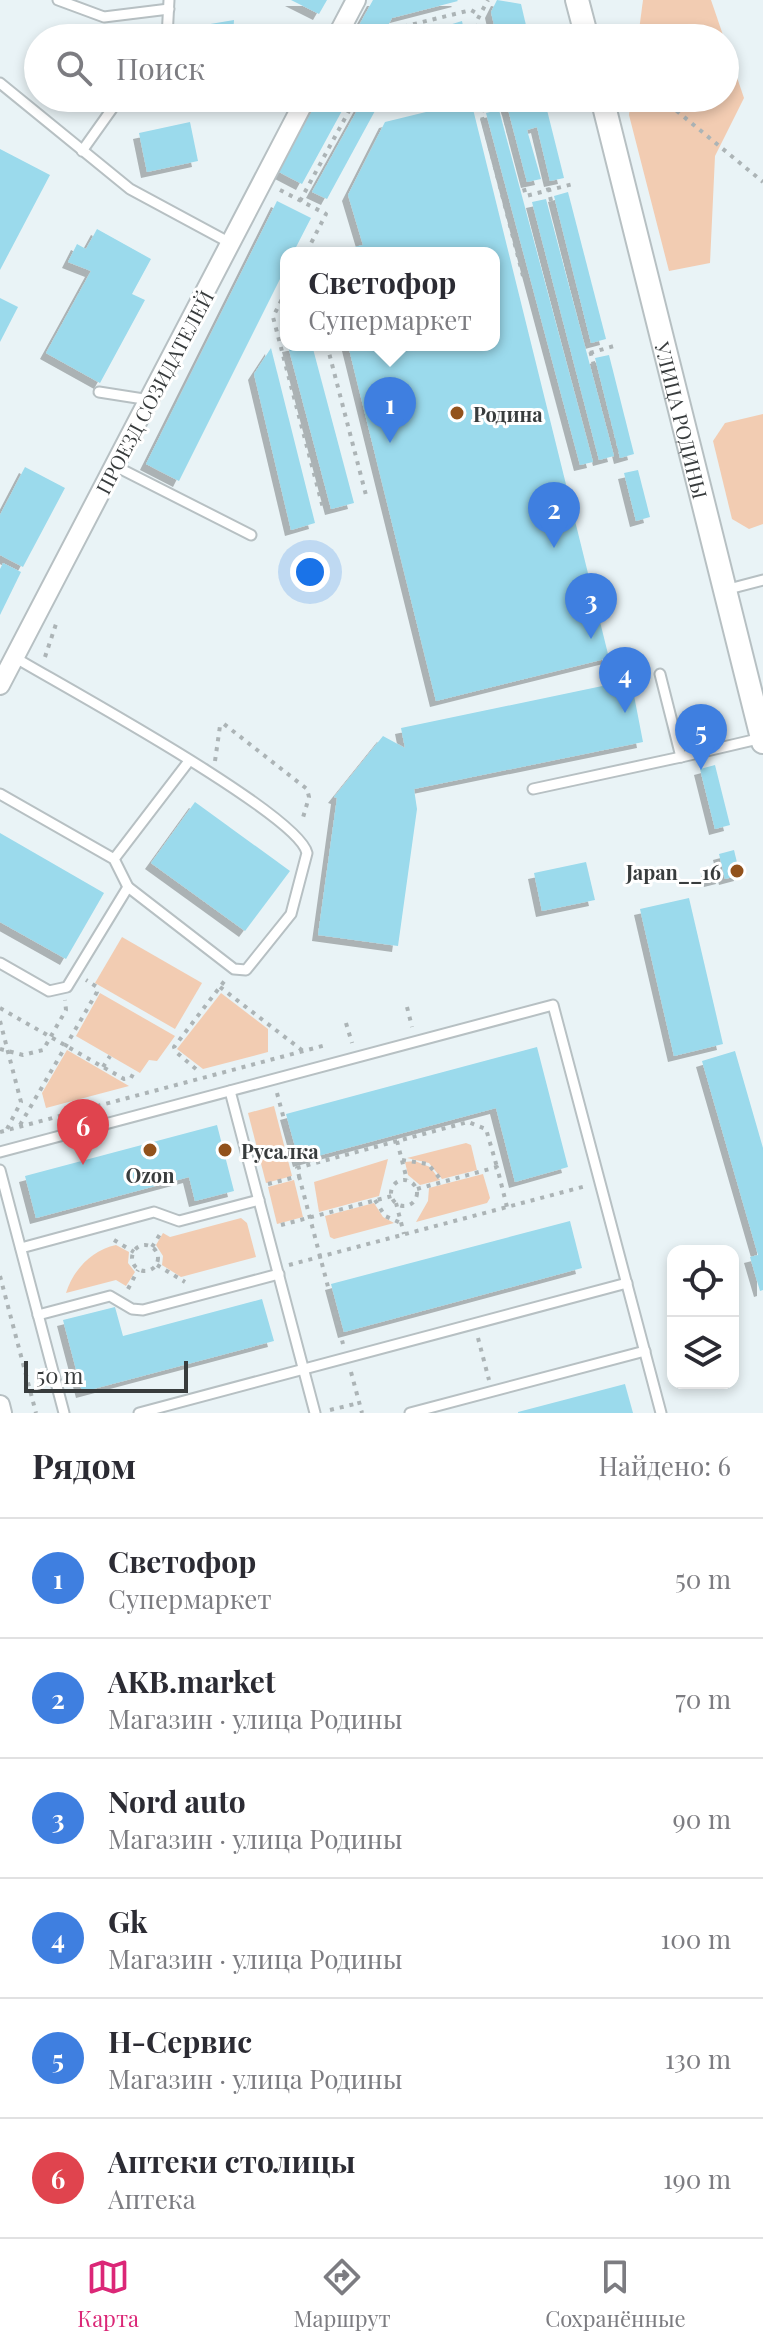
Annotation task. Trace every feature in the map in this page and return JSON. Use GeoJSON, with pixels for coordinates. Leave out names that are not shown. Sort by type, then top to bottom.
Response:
{"type":"FeatureCollection","features":[{"type":"Feature","properties":{"kind":"street"},"geometry":{"type":"LineString","coordinates":[[343,24],[356,0]]}},
{"type":"Feature","properties":{"kind":"street"},"geometry":{"type":"LineString","coordinates":[[577,0],[583,24]]}},
{"type":"Feature","properties":{"kind":"street","name":"ПРОЕЗД СОЗИДАТЕЛЕЙ"},"geometry":{"type":"LineString","coordinates":[[0,685],[299,112]]}},
{"type":"Feature","properties":{"kind":"street","name":"УЛИЦА РОДИНЫ"},"geometry":{"type":"LineString","coordinates":[[606,112],[762,740]]}},
{"type":"Feature","properties":{"kind":"street"},"geometry":{"type":"LineString","coordinates":[[0,1405],[2,1413]]}},
{"type":"Feature","properties":{"kind":"lane"},"geometry":{"type":"LineString","coordinates":[[58,0],[104,17],[169,4],[168,24]]}},
{"type":"Feature","properties":{"kind":"lane"},"geometry":{"type":"LineString","coordinates":[[0,83],[24,103]]}},
{"type":"Feature","properties":{"kind":"lane"},"geometry":{"type":"LineString","coordinates":[[35,112],[130,189],[232,244]]}},
{"type":"Feature","properties":{"kind":"lane"},"geometry":{"type":"LineString","coordinates":[[82,151],[110,112]]}},
{"type":"Feature","properties":{"kind":"lane"},"geometry":{"type":"LineString","coordinates":[[99,392],[150,400]]}},
{"type":"Feature","properties":{"kind":"lane"},"geometry":{"type":"LineString","coordinates":[[115,466],[251,535]]}},
{"type":"Feature","properties":{"kind":"lane"},"geometry":{"type":"LineString","coordinates":[[725,590],[763,580]]}},
{"type":"Feature","properties":{"kind":"lane"},"geometry":{"type":"LineString","coordinates":[[0,794],[114,859],[128,887],[234,969],[243,971],[252,966],[291,914],[307,853],[297,836],[236,789],[14,657]]}},
{"type":"Feature","properties":{"kind":"lane"},"geometry":{"type":"LineString","coordinates":[[660,674],[681,757]]}},
{"type":"Feature","properties":{"kind":"lane"},"geometry":{"type":"LineString","coordinates":[[533,789],[762,740]]}},
{"type":"Feature","properties":{"kind":"lane"},"geometry":{"type":"LineString","coordinates":[[114,859],[189,761]]}},
{"type":"Feature","properties":{"kind":"lane"},"geometry":{"type":"LineString","coordinates":[[0,963],[49,991],[61,991],[77,975],[128,887]]}},
{"type":"Feature","properties":{"kind":"lane"},"geometry":{"type":"LineString","coordinates":[[0,1152],[553,1005],[661,1413]]}},
{"type":"Feature","properties":{"kind":"lane"},"geometry":{"type":"LineString","coordinates":[[230,1091],[317,1413]]}},
{"type":"Feature","properties":{"kind":"lane"},"geometry":{"type":"LineString","coordinates":[[0,1170],[64,1413]]}},
{"type":"Feature","properties":{"kind":"lane"},"geometry":{"type":"LineString","coordinates":[[21,1248],[154,1212],[179,1221],[259,1200]]}},
{"type":"Feature","properties":{"kind":"lane"},"geometry":{"type":"LineString","coordinates":[[38,1315],[110,1296],[132,1309],[143,1310],[278,1271]]}},
{"type":"Feature","properties":{"kind":"lane"},"geometry":{"type":"LineString","coordinates":[[139,1413],[627,1283]]}},
{"type":"Feature","properties":{"kind":"lane"},"geometry":{"type":"LineString","coordinates":[[410,1413],[645,1351]]}},
{"type":"Feature","properties":{"kind":"path"},"geometry":{"type":"LineString","coordinates":[[475,24],[488,0]]}},
{"type":"Feature","properties":{"kind":"path"},"geometry":{"type":"LineString","coordinates":[[414,24],[471,10],[480,15]]}},
{"type":"Feature","properties":{"kind":"path"},"geometry":{"type":"LineString","coordinates":[[300,201],[348,112]]}},
{"type":"Feature","properties":{"kind":"path"},"geometry":{"type":"LineString","coordinates":[[482,112],[523,276]]}},
{"type":"Feature","properties":{"kind":"path"},"geometry":{"type":"LineString","coordinates":[[503,112],[526,196],[573,184]]}},
{"type":"Feature","properties":{"kind":"path"},"geometry":{"type":"LineString","coordinates":[[678,112],[763,182]]}},
{"type":"Feature","properties":{"kind":"path"},"geometry":{"type":"LineString","coordinates":[[535,139],[617,454]]}},
{"type":"Feature","properties":{"kind":"path"},"geometry":{"type":"LineString","coordinates":[[264,182],[326,214],[309,247]]}},
{"type":"Feature","properties":{"kind":"path"},"geometry":{"type":"LineString","coordinates":[[280,303],[273,317],[280,344]]}},
{"type":"Feature","properties":{"kind":"path"},"geometry":{"type":"LineString","coordinates":[[590,353],[614,346]]}},
{"type":"Feature","properties":{"kind":"path"},"geometry":{"type":"LineString","coordinates":[[282,351],[323,508]]}},
{"type":"Feature","properties":{"kind":"path"},"geometry":{"type":"LineString","coordinates":[[329,351],[367,499]]}},
{"type":"Feature","properties":{"kind":"path"},"geometry":{"type":"LineString","coordinates":[[39,672],[57,623]]}},
{"type":"Feature","properties":{"kind":"path"},"geometry":{"type":"LineString","coordinates":[[217,747],[220,726],[225,725],[307,789],[309,797],[297,836]]}},
{"type":"Feature","properties":{"kind":"path"},"geometry":{"type":"LineString","coordinates":[[196,1069],[174,1047],[234,969]]}},
{"type":"Feature","properties":{"kind":"path"},"geometry":{"type":"LineString","coordinates":[[19,1126],[97,989],[77,975]]}},
{"type":"Feature","properties":{"kind":"path"},"geometry":{"type":"LineString","coordinates":[[220,987],[303,1051]]}},
{"type":"Feature","properties":{"kind":"path"},"geometry":{"type":"LineString","coordinates":[[0,1049],[23,1055],[41,1051],[67,1008],[61,991]]}},
{"type":"Feature","properties":{"kind":"path"},"geometry":{"type":"LineString","coordinates":[[407,1007],[416,1041]]}},
{"type":"Feature","properties":{"kind":"path"},"geometry":{"type":"LineString","coordinates":[[0,1008],[126,1080],[135,1070]]}},
{"type":"Feature","properties":{"kind":"path"},"geometry":{"type":"LineString","coordinates":[[0,1021],[21,1103],[3,1131]]}},
{"type":"Feature","properties":{"kind":"path"},"geometry":{"type":"LineString","coordinates":[[346,1023],[355,1057]]}},
{"type":"Feature","properties":{"kind":"path"},"geometry":{"type":"LineString","coordinates":[[3,1131],[326,1045]]}},
{"type":"Feature","properties":{"kind":"path"},"geometry":{"type":"LineString","coordinates":[[103,1067],[110,1056]]}},
{"type":"Feature","properties":{"kind":"path"},"geometry":{"type":"LineString","coordinates":[[274,1079],[362,1413]]}},
{"type":"Feature","properties":{"kind":"path"},"geometry":{"type":"LineString","coordinates":[[297,1168],[476,1123],[488,1132],[507,1207]]}},
{"type":"Feature","properties":{"kind":"path"},"geometry":{"type":"LineString","coordinates":[[397,1141],[407,1180],[417,1189]]}},
{"type":"Feature","properties":{"kind":"path"},"geometry":{"type":"LineString","coordinates":[[402,1160],[428,1164],[442,1182]]}},
{"type":"Feature","properties":{"kind":"path"},"geometry":{"type":"LineString","coordinates":[[417,1189],[497,1167]]}},
{"type":"Feature","properties":{"kind":"path"},"geometry":{"type":"LineString","coordinates":[[256,1187],[299,1176]]}},
{"type":"Feature","properties":{"kind":"path"},"geometry":{"type":"LineString","coordinates":[[404,1234],[392,1196],[395,1184],[407,1180]]}},
{"type":"Feature","properties":{"kind":"path"},"geometry":{"type":"LineString","coordinates":[[278,1271],[600,1182]]}},
{"type":"Feature","properties":{"kind":"path"},"geometry":{"type":"LineString","coordinates":[[396,1203],[410,1205],[416,1198],[417,1189]]}},
{"type":"Feature","properties":{"kind":"path"},"geometry":{"type":"LineString","coordinates":[[267,1229],[392,1196]]}},
{"type":"Feature","properties":{"kind":"path"},"geometry":{"type":"LineString","coordinates":[[375,1200],[385,1216],[401,1223]]}},
{"type":"Feature","properties":{"kind":"path"},"geometry":{"type":"LineString","coordinates":[[138,1270],[131,1257],[142,1245],[155,1250],[157,1265]]}},
{"type":"Feature","properties":{"kind":"path"},"geometry":{"type":"LineString","coordinates":[[138,1270],[149,1271],[157,1265]]}},
{"type":"Feature","properties":{"kind":"path"},"geometry":{"type":"LineString","coordinates":[[157,1265],[185,1282],[190,1297]]}},
{"type":"Feature","properties":{"kind":"path"},"geometry":{"type":"LineString","coordinates":[[121,1301],[138,1270]]}},
{"type":"Feature","properties":{"kind":"path"},"geometry":{"type":"LineString","coordinates":[[0,1276],[36,1413]]}},
{"type":"Feature","properties":{"kind":"path"},"geometry":{"type":"LineString","coordinates":[[474,1324],[492,1391]]}},
{"type":"Feature","properties":{"kind":"path"},"geometry":{"type":"LineString","coordinates":[[317,1413],[359,1403]]}},
{"type":"Feature","properties":{"kind":"shaded area"},"geometry":{"type":"Polygon","coordinates":[[[643,0],[711,0],[719,24],[640,24],[643,0]]]}},
{"type":"Feature","properties":{"kind":"shaded area"},"geometry":{"type":"Polygon","coordinates":[[[739,83],[744,98],[739,108],[739,83]]]}},
{"type":"Feature","properties":{"kind":"shaded area"},"geometry":{"type":"Polygon","coordinates":[[[629,112],[737,112],[715,156],[710,263],[669,271],[629,112]]]}},
{"type":"Feature","properties":{"kind":"shaded area"},"geometry":{"type":"Polygon","coordinates":[[[763,414],[763,524],[749,529],[732,519],[713,441],[725,423],[763,414]]]}},
{"type":"Feature","properties":{"kind":"shaded area"},"geometry":{"type":"Polygon","coordinates":[[[122,937],[202,983],[175,1029],[95,983],[122,937]]]}},
{"type":"Feature","properties":{"kind":"shaded area"},"geometry":{"type":"Polygon","coordinates":[[[100,993],[175,1036],[157,1061],[149,1060],[140,1073],[76,1036],[100,993]]]}},
{"type":"Feature","properties":{"kind":"shaded area"},"geometry":{"type":"Polygon","coordinates":[[[221,993],[268,1029],[268,1052],[203,1069],[177,1049],[221,993]]]}},
{"type":"Feature","properties":{"kind":"shaded area"},"geometry":{"type":"Polygon","coordinates":[[[67,1050],[129,1086],[46,1108],[42,1093],[67,1050]]]}},
{"type":"Feature","properties":{"kind":"shaded area"},"geometry":{"type":"Polygon","coordinates":[[[274,1106],[292,1176],[266,1183],[248,1113],[274,1106]]]}},
{"type":"Feature","properties":{"kind":"shaded area"},"geometry":{"type":"Polygon","coordinates":[[[466,1143],[471,1145],[477,1170],[442,1179],[429,1163],[407,1158],[466,1143]]]}},
{"type":"Feature","properties":{"kind":"shaded area"},"geometry":{"type":"Polygon","coordinates":[[[388,1159],[379,1196],[319,1212],[314,1182],[388,1159]]]}},
{"type":"Feature","properties":{"kind":"shaded area"},"geometry":{"type":"Polygon","coordinates":[[[415,1161],[430,1167],[440,1180],[420,1185],[408,1175],[405,1162],[415,1161]]]}},
{"type":"Feature","properties":{"kind":"shaded area"},"geometry":{"type":"Polygon","coordinates":[[[483,1174],[490,1198],[487,1203],[416,1222],[428,1201],[429,1188],[483,1174]]]}},
{"type":"Feature","properties":{"kind":"shaded area"},"geometry":{"type":"Polygon","coordinates":[[[294,1180],[303,1217],[277,1224],[268,1187],[294,1180]]]}},
{"type":"Feature","properties":{"kind":"shaded area"},"geometry":{"type":"Polygon","coordinates":[[[374,1203],[383,1217],[394,1223],[334,1239],[330,1237],[325,1216],[374,1203]]]}},
{"type":"Feature","properties":{"kind":"shaded area"},"geometry":{"type":"Polygon","coordinates":[[[241,1218],[247,1223],[256,1257],[181,1277],[162,1265],[163,1256],[156,1245],[163,1233],[170,1237],[241,1218]]]}},
{"type":"Feature","properties":{"kind":"shaded area"},"geometry":{"type":"Polygon","coordinates":[[[116,1245],[129,1252],[128,1263],[135,1272],[126,1286],[116,1280],[66,1293],[73,1276],[91,1256],[116,1245]]]}},
{"type":"Feature","properties":{"kind":"building"},"geometry":{"type":"Polygon","coordinates":[[[291,0],[327,0],[319,14],[291,0]]]}},
{"type":"Feature","properties":{"kind":"building"},"geometry":{"type":"Polygon","coordinates":[[[373,0],[458,1],[392,18],[389,24],[360,24],[373,0]]]}},
{"type":"Feature","properties":{"kind":"building"},"geometry":{"type":"Polygon","coordinates":[[[497,0],[521,4],[526,24],[494,24],[491,12],[497,0]]]}},
{"type":"Feature","properties":{"kind":"building"},"geometry":{"type":"Polygon","coordinates":[[[234,20],[234,24],[210,24],[234,20]]]}},
{"type":"Feature","properties":{"kind":"building"},"geometry":{"type":"Polygon","coordinates":[[[311,112],[341,112],[302,184],[279,172],[311,112]]]}},
{"type":"Feature","properties":{"kind":"building"},"geometry":{"type":"Polygon","coordinates":[[[356,112],[374,112],[327,199],[312,192],[356,112]]]}},
{"type":"Feature","properties":{"kind":"building"},"geometry":{"type":"Polygon","coordinates":[[[426,112],[474,112],[609,658],[436,701],[349,351],[500,351],[500,247],[354,247],[363,245],[348,195],[385,122],[426,112]]]}},
{"type":"Feature","properties":{"kind":"building"},"geometry":{"type":"Polygon","coordinates":[[[500,112],[593,462],[580,465],[486,113],[500,112]]]}},
{"type":"Feature","properties":{"kind":"building"},"geometry":{"type":"Polygon","coordinates":[[[509,112],[548,112],[564,178],[550,181],[537,127],[527,130],[541,179],[527,182],[509,112]]]}},
{"type":"Feature","properties":{"kind":"building"},"geometry":{"type":"Polygon","coordinates":[[[190,122],[198,161],[147,172],[139,133],[190,122]]]}},
{"type":"Feature","properties":{"kind":"building"},"geometry":{"type":"Polygon","coordinates":[[[0,149],[50,175],[0,270],[0,149]]]}},
{"type":"Feature","properties":{"kind":"building"},"geometry":{"type":"Polygon","coordinates":[[[568,192],[606,339],[591,343],[554,196],[568,192]]]}},
{"type":"Feature","properties":{"kind":"building"},"geometry":{"type":"Polygon","coordinates":[[[546,199],[614,456],[599,460],[532,202],[546,199]]]}},
{"type":"Feature","properties":{"kind":"building"},"geometry":{"type":"Polygon","coordinates":[[[277,201],[311,218],[296,247],[280,247],[280,279],[179,481],[146,464],[277,201]]]}},
{"type":"Feature","properties":{"kind":"building"},"geometry":{"type":"Polygon","coordinates":[[[97,229],[151,259],[132,294],[145,300],[100,383],[46,353],[91,271],[68,262],[77,244],[86,249],[97,229]]]}},
{"type":"Feature","properties":{"kind":"building"},"geometry":{"type":"Polygon","coordinates":[[[0,298],[18,307],[0,342],[0,298]]]}},
{"type":"Feature","properties":{"kind":"building"},"geometry":{"type":"Polygon","coordinates":[[[271,348],[315,523],[291,530],[254,374],[271,348]]]}},
{"type":"Feature","properties":{"kind":"building"},"geometry":{"type":"Polygon","coordinates":[[[289,351],[314,351],[354,503],[331,509],[289,351]]]}},
{"type":"Feature","properties":{"kind":"building"},"geometry":{"type":"Polygon","coordinates":[[[609,355],[634,454],[620,458],[595,358],[609,355]]]}},
{"type":"Feature","properties":{"kind":"building"},"geometry":{"type":"Polygon","coordinates":[[[25,467],[65,488],[23,567],[0,555],[0,515],[25,467]]]}},
{"type":"Feature","properties":{"kind":"building"},"geometry":{"type":"Polygon","coordinates":[[[638,470],[650,517],[636,521],[624,473],[638,470]]]}},
{"type":"Feature","properties":{"kind":"building"},"geometry":{"type":"Polygon","coordinates":[[[3,563],[21,572],[0,615],[0,569],[3,563]]]}},
{"type":"Feature","properties":{"kind":"building"},"geometry":{"type":"Polygon","coordinates":[[[631,680],[643,742],[414,789],[417,809],[398,946],[318,935],[337,798],[334,797],[383,736],[405,748],[401,728],[631,680]]]}},
{"type":"Feature","properties":{"kind":"building"},"geometry":{"type":"Polygon","coordinates":[[[715,765],[730,825],[715,829],[700,769],[715,765]]]}},
{"type":"Feature","properties":{"kind":"building"},"geometry":{"type":"Polygon","coordinates":[[[195,802],[290,871],[245,931],[151,863],[195,802]]]}},
{"type":"Feature","properties":{"kind":"building"},"geometry":{"type":"Polygon","coordinates":[[[0,833],[104,893],[66,959],[0,922],[0,833]]]}},
{"type":"Feature","properties":{"kind":"building"},"geometry":{"type":"Polygon","coordinates":[[[734,850],[740,875],[725,879],[719,854],[734,850]]]}},
{"type":"Feature","properties":{"kind":"building"},"geometry":{"type":"Polygon","coordinates":[[[586,862],[595,900],[542,911],[534,873],[586,862]]]}},
{"type":"Feature","properties":{"kind":"building"},"geometry":{"type":"Polygon","coordinates":[[[719,867],[722,878],[710,881],[707,870],[719,867]]]}},
{"type":"Feature","properties":{"kind":"building"},"geometry":{"type":"Polygon","coordinates":[[[689,898],[723,1044],[674,1056],[640,909],[689,898]]]}},
{"type":"Feature","properties":{"kind":"building"},"geometry":{"type":"Polygon","coordinates":[[[537,1047],[568,1167],[515,1182],[496,1108],[299,1161],[286,1114],[537,1047]]]}},
{"type":"Feature","properties":{"kind":"building"},"geometry":{"type":"Polygon","coordinates":[[[735,1051],[763,1148],[763,1290],[760,1291],[750,1257],[758,1255],[702,1061],[735,1051]]]}},
{"type":"Feature","properties":{"kind":"building"},"geometry":{"type":"Polygon","coordinates":[[[217,1125],[234,1191],[195,1201],[189,1177],[36,1218],[25,1176],[217,1125]]]}},
{"type":"Feature","properties":{"kind":"building"},"geometry":{"type":"Polygon","coordinates":[[[570,1221],[582,1268],[344,1332],[331,1284],[570,1221]]]}},
{"type":"Feature","properties":{"kind":"building"},"geometry":{"type":"Polygon","coordinates":[[[262,1299],[274,1341],[82,1392],[63,1320],[115,1307],[123,1336],[262,1299]]]}},
{"type":"Feature","properties":{"kind":"building"},"geometry":{"type":"Polygon","coordinates":[[[625,1384],[633,1413],[518,1413],[518,1412],[625,1384]]]}},
{"type":"Feature","properties":{"kind":"place","name":"Родина"},"geometry":{"type":"Point","coordinates":[457,413]}},
{"type":"Feature","properties":{"kind":"place","name":"Светофор"},"geometry":{"type":"Point","coordinates":[390,443]}},
{"type":"Feature","properties":{"kind":"place","name":"AKB.market"},"geometry":{"type":"Point","coordinates":[554,548]}},
{"type":"Feature","properties":{"kind":"place","name":"Nord auto"},"geometry":{"type":"Point","coordinates":[591,639]}},
{"type":"Feature","properties":{"kind":"place","name":"Gk"},"geometry":{"type":"Point","coordinates":[625,713]}},
{"type":"Feature","properties":{"kind":"place","name":"Н-Сервис"},"geometry":{"type":"Point","coordinates":[701,770]}},
{"type":"Feature","properties":{"kind":"place","name":"Japan__16"},"geometry":{"type":"Point","coordinates":[737,871]}},
{"type":"Feature","properties":{"kind":"place","name":"Ozon"},"geometry":{"type":"Point","coordinates":[150,1150]}},
{"type":"Feature","properties":{"kind":"place","name":"Русалка"},"geometry":{"type":"Point","coordinates":[225,1150]}},
{"type":"Feature","properties":{"kind":"place","name":"Аптеки столицы"},"geometry":{"type":"Point","coordinates":[83,1165]}}]}
